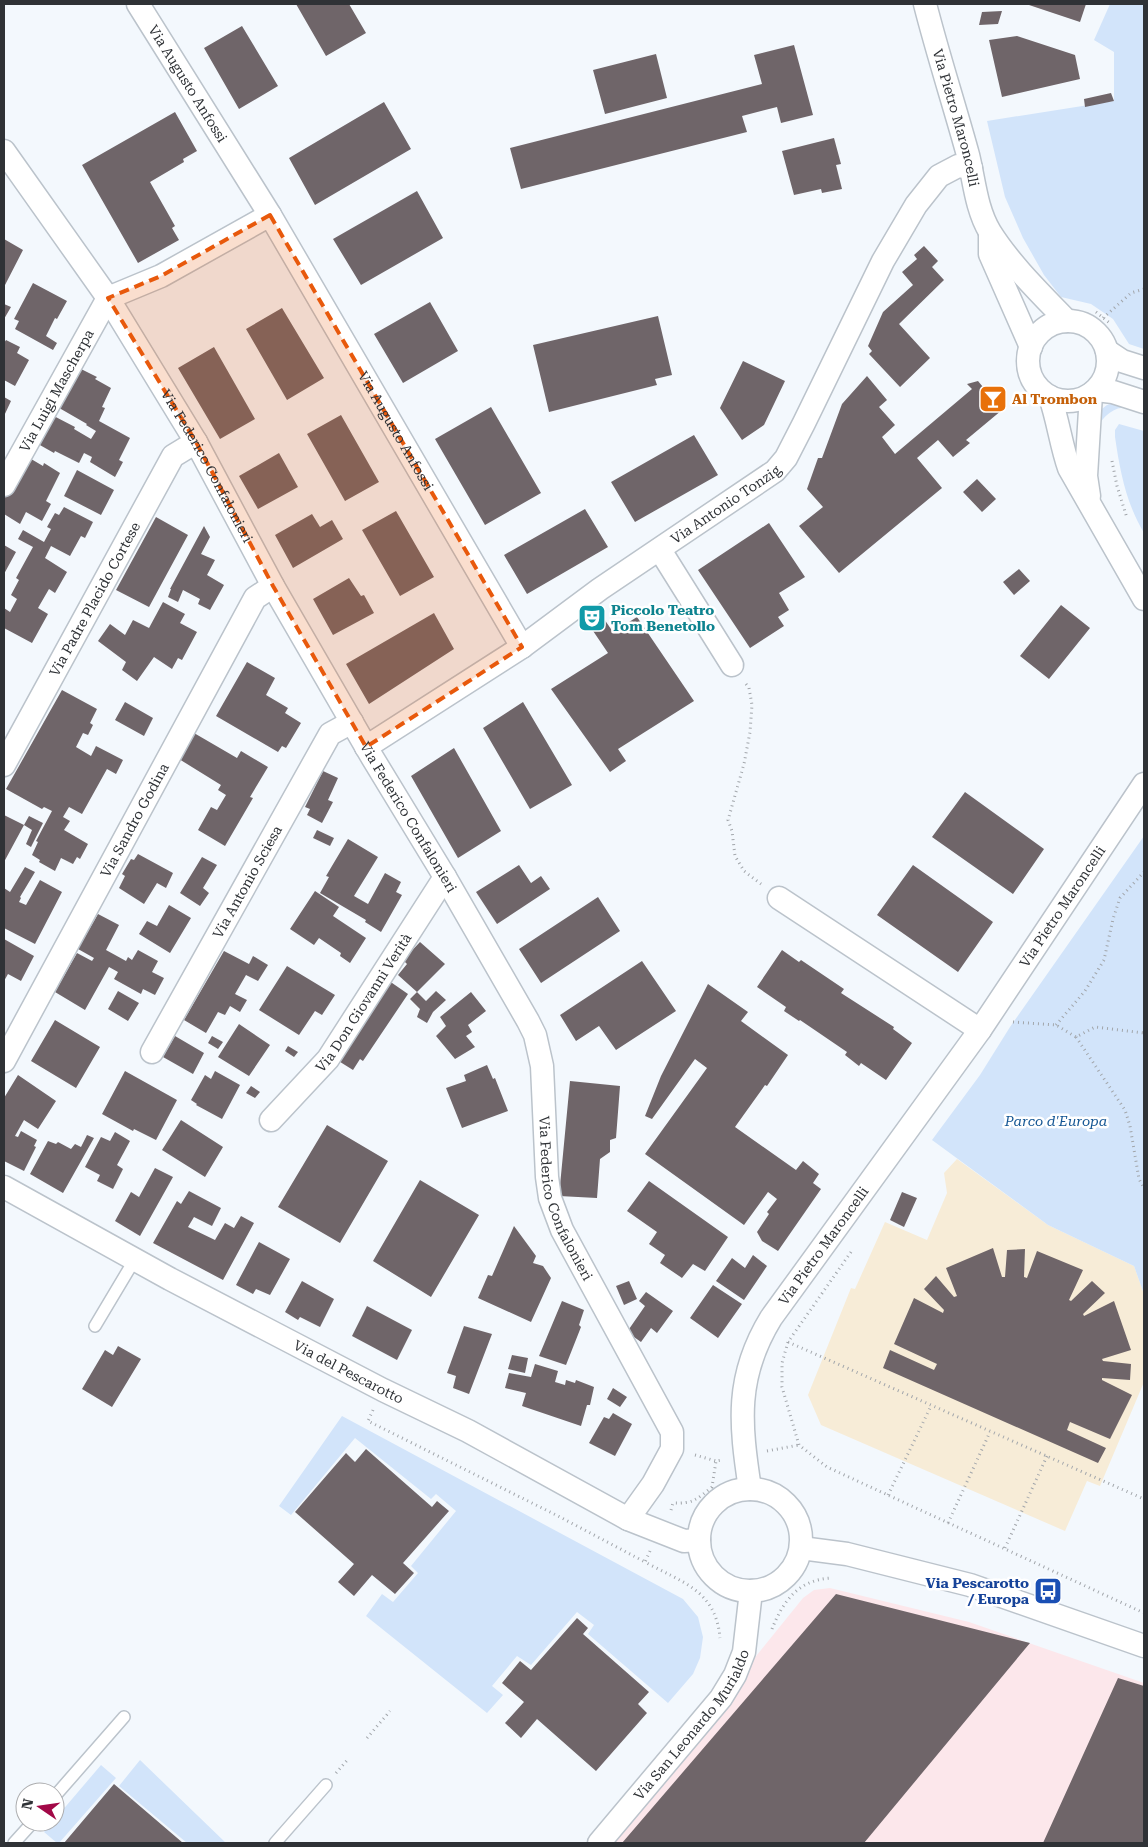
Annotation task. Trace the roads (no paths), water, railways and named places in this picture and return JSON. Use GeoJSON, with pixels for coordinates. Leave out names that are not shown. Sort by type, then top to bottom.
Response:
{"type":"FeatureCollection","features":[{"type":"Feature","properties":{"kind":"street","name":"Via Augusto Anfossi"},"geometry":{"type":"LineString","coordinates":[[138,4],[270,215],[522,647]]}},
{"type":"Feature","properties":{"kind":"street","name":"Via Pietro Maroncelli"},"geometry":{"type":"LineString","coordinates":[[925,4],[938,58],[953,99],[979,202],[989,231],[990,254],[1031,347]]}},
{"type":"Feature","properties":{"kind":"street","name":"Via Federico Confalonieri"},"geometry":{"type":"LineString","coordinates":[[6,162],[108,298],[196,442],[273,586],[445,877],[535,1035],[542,1066],[547,1177],[550,1198],[562,1230],[672,1432],[672,1449],[653,1484],[628,1518]]}},
{"type":"Feature","properties":{"kind":"street","name":"Via Antonio Tonzig"},"geometry":{"type":"LineString","coordinates":[[366,746],[522,647],[600,589],[776,471],[786,458],[801,430],[883,261],[916,205],[939,176],[958,166],[971,168]]}},
{"type":"Feature","properties":{"kind":"street"},"geometry":{"type":"LineString","coordinates":[[108,298],[161,276],[270,215]]}},
{"type":"Feature","properties":{"kind":"street","name":"Via Pietro Maroncelli"},"geometry":{"type":"LineString","coordinates":[[989,231],[1022,273],[1068,322]]}},
{"type":"Feature","properties":{"kind":"street","name":"Via Luigi Mascherpa"},"geometry":{"type":"LineString","coordinates":[[4,485],[108,298]]}},
{"type":"Feature","properties":{"kind":"street"},"geometry":{"type":"LineString","coordinates":[[1060,322],[1068,322],[1081,324],[1092,330],[1101,339],[1106,351],[1106,372],[1094,392],[1085,398],[1071,401],[1050,397],[1039,388],[1031,375],[1028,361],[1031,347],[1045,329],[1060,322]]}},
{"type":"Feature","properties":{"kind":"street"},"geometry":{"type":"LineString","coordinates":[[1106,351],[1122,361],[1144,368]]}},
{"type":"Feature","properties":{"kind":"street"},"geometry":{"type":"LineString","coordinates":[[1094,392],[1113,392],[1144,402]]}},
{"type":"Feature","properties":{"kind":"street"},"geometry":{"type":"LineString","coordinates":[[1090,502],[1086,476],[1094,392]]}},
{"type":"Feature","properties":{"kind":"street"},"geometry":{"type":"LineString","coordinates":[[1050,397],[1058,418],[1063,450],[1069,468],[1144,599]]}},
{"type":"Feature","properties":{"kind":"street","name":"Via Padre Placido Cortese"},"geometry":{"type":"LineString","coordinates":[[4,765],[173,456],[196,442]]}},
{"type":"Feature","properties":{"kind":"street"},"geometry":{"type":"LineString","coordinates":[[660,550],[732,665]]}},
{"type":"Feature","properties":{"kind":"street","name":"Via Sandro Godina"},"geometry":{"type":"LineString","coordinates":[[4,1061],[255,598],[273,586]]}},
{"type":"Feature","properties":{"kind":"street","name":"Via Antonio Sciesa"},"geometry":{"type":"LineString","coordinates":[[152,1052],[330,734],[352,722]]}},
{"type":"Feature","properties":{"kind":"street","name":"Via Pietro Maroncelli"},"geometry":{"type":"LineString","coordinates":[[750,1489],[744,1455],[741,1417],[743,1388],[758,1339],[771,1318],[980,1030],[1144,784]]}},
{"type":"Feature","properties":{"kind":"street","name":"Via Don Giovanni Verità"},"geometry":{"type":"LineString","coordinates":[[271,1120],[328,1058],[445,877]]}},
{"type":"Feature","properties":{"kind":"street"},"geometry":{"type":"LineString","coordinates":[[779,898],[980,1030]]}},
{"type":"Feature","properties":{"kind":"street","name":"Via del Pescarotto"},"geometry":{"type":"LineString","coordinates":[[4,1187],[135,1259],[383,1390],[468,1431],[628,1518],[684,1541],[699,1540]]}},
{"type":"Feature","properties":{"kind":"street"},"geometry":{"type":"LineString","coordinates":[[750,1489],[764,1491],[778,1497],[789,1506],[797,1519],[801,1533],[800,1548],[795,1564],[784,1578],[768,1587],[751,1591],[725,1585],[714,1576],[706,1566],[701,1554],[699,1540],[701,1525],[708,1510],[714,1504],[734,1491],[750,1489]]}},
{"type":"Feature","properties":{"kind":"street"},"geometry":{"type":"LineString","coordinates":[[800,1548],[848,1554],[970,1585],[1144,1646]]}},
{"type":"Feature","properties":{"kind":"street","name":"Via San Leonardo Murialdo"},"geometry":{"type":"LineString","coordinates":[[599,1843],[721,1698],[735,1675],[744,1652],[751,1591]]}},
{"type":"Feature","properties":{"kind":"lane"},"geometry":{"type":"LineString","coordinates":[[96,1326],[135,1259]]}},
{"type":"Feature","properties":{"kind":"lane"},"geometry":{"type":"LineString","coordinates":[[65,1785],[124,1717]]}},
{"type":"Feature","properties":{"kind":"lane"},"geometry":{"type":"LineString","coordinates":[[275,1843],[326,1784]]}},
{"type":"Feature","properties":{"kind":"lane"},"geometry":{"type":"LineString","coordinates":[[14,1843],[23,1832]]}},
{"type":"Feature","properties":{"kind":"place","name":"Al Trombon"},"geometry":{"type":"Point","coordinates":[993,399]}},
{"type":"Feature","properties":{"kind":"place","name":"Piccolo Teatro Tom Benetollo"},"geometry":{"type":"Point","coordinates":[592,618]}},
{"type":"Feature","properties":{"kind":"place","name":"Via Pescarotto / Europa"},"geometry":{"type":"Point","coordinates":[1048,1591]}},
{"type":"Feature","properties":{"kind":"park label","name":"Parco d'Europa"},"geometry":{"type":"Point","coordinates":[1056,1121]}}]}
